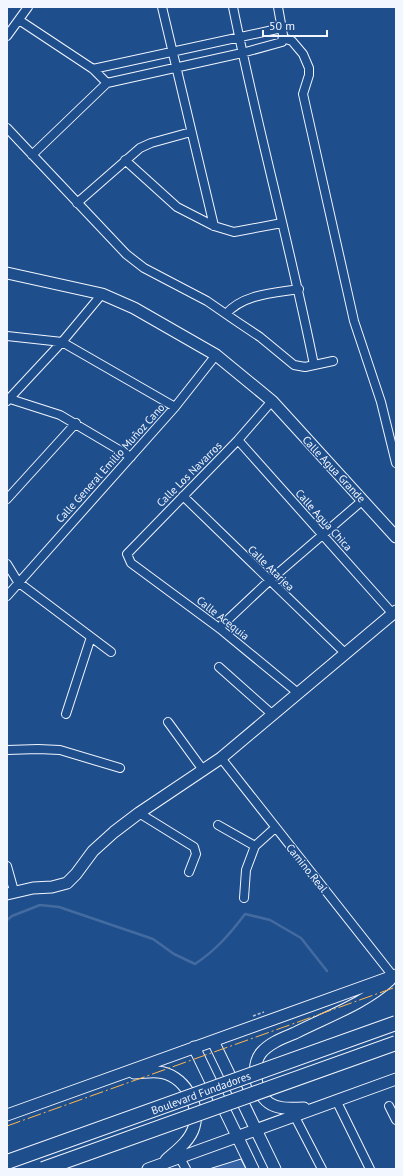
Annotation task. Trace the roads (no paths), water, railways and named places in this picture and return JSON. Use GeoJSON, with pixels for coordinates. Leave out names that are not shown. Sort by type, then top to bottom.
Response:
{"type":"FeatureCollection","features":[{"type":"Feature","properties":{"kind":"highway","name":"Boulevard Fundadores"},"geometry":{"type":"LineString","coordinates":[[7,1162],[396,1023]]}},
{"type":"Feature","properties":{"kind":"highway","name":"Boulevard Fundadores"},"geometry":{"type":"LineString","coordinates":[[43,1169],[396,1043]]}},
{"type":"Feature","properties":{"kind":"street"},"geometry":{"type":"LineString","coordinates":[[7,36],[28,7]]}},
{"type":"Feature","properties":{"kind":"street"},"geometry":{"type":"LineString","coordinates":[[162,7],[175,68],[214,226]]}},
{"type":"Feature","properties":{"kind":"street"},"geometry":{"type":"LineString","coordinates":[[233,7],[242,53],[299,289],[314,365]]}},
{"type":"Feature","properties":{"kind":"street"},"geometry":{"type":"LineString","coordinates":[[32,155],[107,83],[242,53],[279,43],[283,38],[278,7]]}},
{"type":"Feature","properties":{"kind":"street"},"geometry":{"type":"LineString","coordinates":[[19,20],[93,70],[107,83]]}},
{"type":"Feature","properties":{"kind":"street"},"geometry":{"type":"LineString","coordinates":[[93,70],[282,28]]}},
{"type":"Feature","properties":{"kind":"street"},"geometry":{"type":"LineString","coordinates":[[283,38],[292,41],[303,54],[309,68],[309,75],[303,94],[342,273],[354,321],[381,402],[396,463]]}},
{"type":"Feature","properties":{"kind":"street"},"geometry":{"type":"LineString","coordinates":[[7,128],[126,254],[137,263],[206,301],[260,336],[294,365],[302,367],[333,361]]}},
{"type":"Feature","properties":{"kind":"street"},"geometry":{"type":"LineString","coordinates":[[78,203],[125,160],[146,145],[191,132]]}},
{"type":"Feature","properties":{"kind":"street"},"geometry":{"type":"LineString","coordinates":[[125,160],[177,207],[214,226],[232,232],[282,223]]}},
{"type":"Feature","properties":{"kind":"street","name":"Calle Agua Grande"},"geometry":{"type":"LineString","coordinates":[[7,272],[102,294],[134,308],[216,356],[272,401],[363,500],[394,531]]}},
{"type":"Feature","properties":{"kind":"street"},"geometry":{"type":"LineString","coordinates":[[226,314],[231,308],[246,300],[299,289]]}},
{"type":"Feature","properties":{"kind":"street"},"geometry":{"type":"LineString","coordinates":[[102,294],[62,342],[8,399],[60,415],[76,423],[131,457]]}},
{"type":"Feature","properties":{"kind":"street"},"geometry":{"type":"LineString","coordinates":[[7,336],[62,342],[175,407]]}},
{"type":"Feature","properties":{"kind":"street","name":"Calle General Emilio Muñoz Cano"},"geometry":{"type":"LineString","coordinates":[[7,596],[175,407],[216,356]]}},
{"type":"Feature","properties":{"kind":"street","name":"Calle Los Navarros"},"geometry":{"type":"LineString","coordinates":[[131,563],[127,557],[128,551],[238,440],[272,401]]}},
{"type":"Feature","properties":{"kind":"street"},"geometry":{"type":"LineString","coordinates":[[7,499],[76,423]]}},
{"type":"Feature","properties":{"kind":"street","name":"Calle Agua Chica"},"geometry":{"type":"LineString","coordinates":[[238,440],[322,535],[395,612]]}},
{"type":"Feature","properties":{"kind":"street","name":"Calle Atarjea"},"geometry":{"type":"LineString","coordinates":[[183,496],[346,654]]}},
{"type":"Feature","properties":{"kind":"street"},"geometry":{"type":"LineString","coordinates":[[219,628],[269,581],[363,500]]}},
{"type":"Feature","properties":{"kind":"street","name":"Calle Acequia"},"geometry":{"type":"LineString","coordinates":[[131,563],[219,628],[298,694]]}},
{"type":"Feature","properties":{"kind":"street"},"geometry":{"type":"LineString","coordinates":[[7,564],[18,582],[111,652]]}},
{"type":"Feature","properties":{"kind":"street"},"geometry":{"type":"LineString","coordinates":[[7,866],[10,892],[52,887],[67,882],[76,874],[93,851],[139,813],[221,758],[395,612]]}},
{"type":"Feature","properties":{"kind":"street"},"geometry":{"type":"LineString","coordinates":[[66,714],[91,637]]}},
{"type":"Feature","properties":{"kind":"street"},"geometry":{"type":"LineString","coordinates":[[219,667],[273,715]]}},
{"type":"Feature","properties":{"kind":"street"},"geometry":{"type":"LineString","coordinates":[[168,722],[203,770]]}},
{"type":"Feature","properties":{"kind":"street"},"geometry":{"type":"LineString","coordinates":[[7,750],[60,750],[120,768]]}},
{"type":"Feature","properties":{"kind":"street","name":"Camino Real"},"geometry":{"type":"LineString","coordinates":[[221,758],[275,828],[395,976]]}},
{"type":"Feature","properties":{"kind":"street"},"geometry":{"type":"LineString","coordinates":[[139,813],[194,847],[196,854],[189,872]]}},
{"type":"Feature","properties":{"kind":"street"},"geometry":{"type":"LineString","coordinates":[[218,825],[255,846]]}},
{"type":"Feature","properties":{"kind":"street"},"geometry":{"type":"LineString","coordinates":[[244,898],[246,870],[255,846],[275,828]]}},
{"type":"Feature","properties":{"kind":"street"},"geometry":{"type":"LineString","coordinates":[[7,1115],[395,976]]}},
{"type":"Feature","properties":{"kind":"street"},"geometry":{"type":"LineString","coordinates":[[313,1108],[278,1107],[268,1102],[257,1082],[254,1067],[257,1058],[262,1051],[272,1044],[367,997],[376,992],[395,976]]}},
{"type":"Feature","properties":{"kind":"street"},"geometry":{"type":"LineString","coordinates":[[213,1040],[275,1169]]}},
{"type":"Feature","properties":{"kind":"street"},"geometry":{"type":"LineString","coordinates":[[194,1047],[236,1137],[253,1169]]}},
{"type":"Feature","properties":{"kind":"street"},"geometry":{"type":"LineString","coordinates":[[120,1074],[159,1072],[172,1075],[180,1080],[190,1094],[195,1113],[194,1127],[189,1137],[161,1164]]}},
{"type":"Feature","properties":{"kind":"street"},"geometry":{"type":"LineString","coordinates":[[148,1169],[396,1078]]}},
{"type":"Feature","properties":{"kind":"street"},"geometry":{"type":"LineString","coordinates":[[336,1100],[370,1169]]}},
{"type":"Feature","properties":{"kind":"street"},"geometry":{"type":"LineString","coordinates":[[389,1106],[396,1120]]}},
{"type":"Feature","properties":{"kind":"street"},"geometry":{"type":"LineString","coordinates":[[294,1115],[322,1169]]}},
{"type":"Feature","properties":{"kind":"street"},"geometry":{"type":"LineString","coordinates":[[180,1158],[186,1169]]}},
{"type":"Feature","properties":{"kind":"waterway"},"geometry":{"type":"LineString","coordinates":[[7,920],[12,916],[40,905],[59,907],[153,939],[174,954],[195,964],[210,953],[245,914],[270,920],[301,938],[327,971]]}}]}
